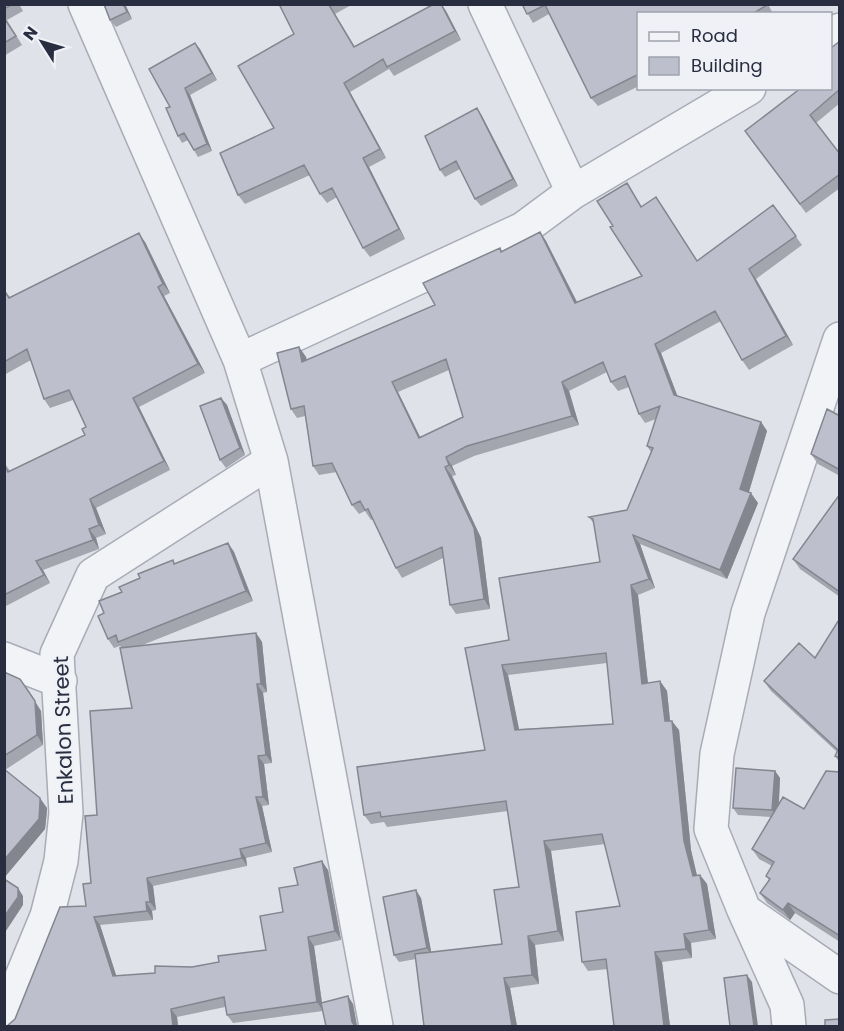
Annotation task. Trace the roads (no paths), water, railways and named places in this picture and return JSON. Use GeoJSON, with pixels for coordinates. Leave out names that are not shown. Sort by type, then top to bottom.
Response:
{"type":"FeatureCollection","features":[{"type":"Feature","properties":{"kind":"street"},"geometry":{"type":"LineString","coordinates":[[85,4],[240,360],[271,461],[376,1026]]}},
{"type":"Feature","properties":{"kind":"street"},"geometry":{"type":"LineString","coordinates":[[485,4],[573,192]]}},
{"type":"Feature","properties":{"kind":"street"},"geometry":{"type":"LineString","coordinates":[[240,360],[523,229],[573,192],[746,90]]}},
{"type":"Feature","properties":{"kind":"street"},"geometry":{"type":"LineString","coordinates":[[789,1026],[787,1005],[744,910],[711,829],[717,754],[748,613],[840,339]]}},
{"type":"Feature","properties":{"kind":"street","name":"Enkalon Street"},"geometry":{"type":"LineString","coordinates":[[4,1020],[47,916],[61,861],[66,813],[57,654],[93,575],[271,461]]}},
{"type":"Feature","properties":{"kind":"street"},"geometry":{"type":"LineString","coordinates":[[4,659],[60,681]]}},
{"type":"Feature","properties":{"kind":"street"},"geometry":{"type":"LineString","coordinates":[[744,910],[840,976]]}}]}
